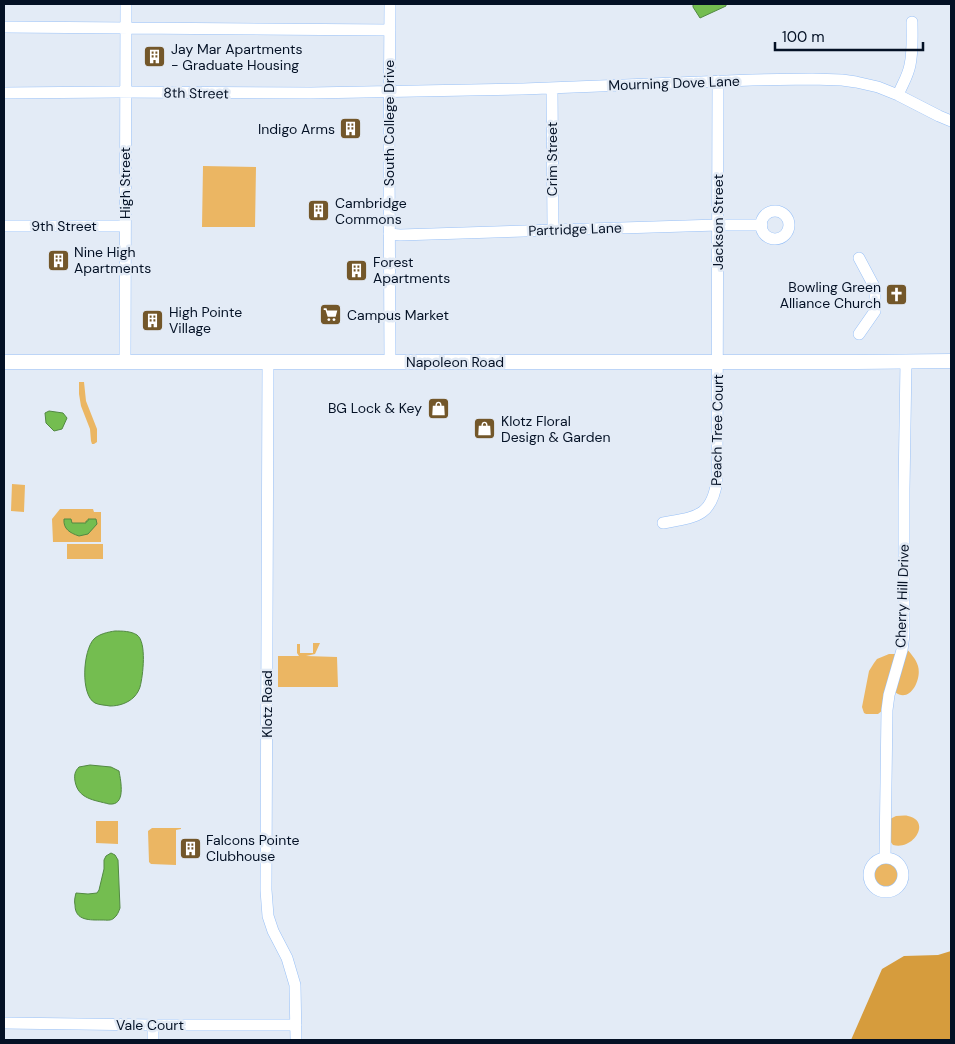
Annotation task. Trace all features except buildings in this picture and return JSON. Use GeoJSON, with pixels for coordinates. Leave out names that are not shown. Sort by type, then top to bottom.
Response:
{"type":"FeatureCollection","features":[{"type":"Feature","properties":{"kind":"main road","name":"Napoleon Road"},"geometry":{"type":"LineString","coordinates":[[4,362],[951,361]]}},
{"type":"Feature","properties":{"kind":"street","name":"High Street"},"geometry":{"type":"LineString","coordinates":[[125,362],[126,4]]}},
{"type":"Feature","properties":{"kind":"street","name":"South College Drive"},"geometry":{"type":"LineString","coordinates":[[390,4],[390,362]]}},
{"type":"Feature","properties":{"kind":"street"},"geometry":{"type":"LineString","coordinates":[[898,95],[910,64],[912,22]]}},
{"type":"Feature","properties":{"kind":"street"},"geometry":{"type":"LineString","coordinates":[[4,28],[390,30]]}},
{"type":"Feature","properties":{"kind":"street","name":"Mourning Dove Lane"},"geometry":{"type":"LineString","coordinates":[[389,92],[759,80],[842,80],[878,87],[951,121]]}},
{"type":"Feature","properties":{"kind":"street","name":"Jackson Street"},"geometry":{"type":"LineString","coordinates":[[718,82],[718,362]]}},
{"type":"Feature","properties":{"kind":"street","name":"Crim Street"},"geometry":{"type":"LineString","coordinates":[[552,88],[553,230]]}},
{"type":"Feature","properties":{"kind":"street","name":"8th Street"},"geometry":{"type":"LineString","coordinates":[[4,93],[311,94],[389,92]]}},
{"type":"Feature","properties":{"kind":"street","name":"Partridge Lane"},"geometry":{"type":"LineString","coordinates":[[389,234],[762,225]]}},
{"type":"Feature","properties":{"kind":"street","name":"9th Street"},"geometry":{"type":"LineString","coordinates":[[4,226],[125,226]]}},
{"type":"Feature","properties":{"kind":"street"},"geometry":{"type":"LineString","coordinates":[[859,258],[874,288],[875,311],[859,334]]}},
{"type":"Feature","properties":{"kind":"street","name":"Klotz Road"},"geometry":{"type":"LineString","coordinates":[[268,362],[266,890],[268,916],[290,965],[295,985],[296,1040]]}},
{"type":"Feature","properties":{"kind":"street","name":"Peach Tree Court"},"geometry":{"type":"LineString","coordinates":[[663,523],[682,520],[700,514],[708,508],[715,494],[718,480],[718,362]]}},
{"type":"Feature","properties":{"kind":"street","name":"Cherry Hill Drive"},"geometry":{"type":"LineString","coordinates":[[885,857],[887,710],[903,644],[904,627],[906,362]]}},
{"type":"Feature","properties":{"kind":"street","name":"Vale Court"},"geometry":{"type":"LineString","coordinates":[[4,1023],[296,1025]]}},
{"type":"Feature","properties":{"kind":"street"},"geometry":{"type":"LineString","coordinates":[[153,1025],[153,1040]]}},
{"type":"Feature","properties":{"kind":"shaded area"},"geometry":{"type":"Polygon","coordinates":[[[693,4],[726,4],[726,6],[700,18],[693,4]]]}},
{"type":"Feature","properties":{"kind":"shaded area"},"geometry":{"type":"Polygon","coordinates":[[[203,166],[256,167],[255,227],[202,227],[203,166]]]}},
{"type":"Feature","properties":{"kind":"shaded area"},"geometry":{"type":"Polygon","coordinates":[[[79,382],[84,382],[86,401],[97,429],[97,442],[94,444],[92,444],[90,429],[81,406],[79,382]]]}},
{"type":"Feature","properties":{"kind":"shaded area"},"geometry":{"type":"Polygon","coordinates":[[[49,411],[63,413],[67,418],[62,429],[54,431],[46,423],[45,413],[49,411]]]}},
{"type":"Feature","properties":{"kind":"shaded area"},"geometry":{"type":"Polygon","coordinates":[[[12,484],[25,485],[24,512],[11,511],[12,484]]]}},
{"type":"Feature","properties":{"kind":"shaded area"},"geometry":{"type":"Polygon","coordinates":[[[60,509],[93,509],[94,512],[101,512],[101,542],[53,542],[52,519],[60,509]]]}},
{"type":"Feature","properties":{"kind":"shaded area"},"geometry":{"type":"Polygon","coordinates":[[[64,519],[71,519],[72,523],[86,523],[88,519],[96,519],[97,524],[88,534],[79,536],[68,530],[64,519]]]}},
{"type":"Feature","properties":{"kind":"shaded area"},"geometry":{"type":"Polygon","coordinates":[[[67,544],[103,544],[103,559],[67,559],[67,544]]]}},
{"type":"Feature","properties":{"kind":"shaded area"},"geometry":{"type":"Polygon","coordinates":[[[115,631],[132,633],[140,639],[143,652],[143,668],[140,687],[135,696],[123,704],[110,706],[97,704],[90,698],[85,682],[87,653],[94,639],[115,631]]]}},
{"type":"Feature","properties":{"kind":"shaded area"},"geometry":{"type":"Polygon","coordinates":[[[313,643],[320,643],[315,654],[306,656],[337,657],[338,687],[278,687],[278,656],[299,656],[297,644],[300,644],[300,653],[313,653],[313,643]]]}},
{"type":"Feature","properties":{"kind":"shaded area"},"geometry":{"type":"Polygon","coordinates":[[[906,648],[917,663],[919,671],[914,688],[905,695],[900,695],[895,692],[906,648]]]}},
{"type":"Feature","properties":{"kind":"shaded area"},"geometry":{"type":"Polygon","coordinates":[[[889,654],[896,654],[883,710],[878,714],[866,714],[862,707],[869,671],[877,659],[889,654]]]}},
{"type":"Feature","properties":{"kind":"shaded area"},"geometry":{"type":"Polygon","coordinates":[[[90,765],[111,767],[119,771],[121,792],[118,801],[114,804],[88,798],[79,792],[75,781],[76,772],[79,767],[90,765]]]}},
{"type":"Feature","properties":{"kind":"shaded area"},"geometry":{"type":"Polygon","coordinates":[[[896,816],[908,816],[919,823],[917,835],[913,840],[900,846],[893,845],[890,841],[890,819],[896,816]]]}},
{"type":"Feature","properties":{"kind":"shaded area"},"geometry":{"type":"Polygon","coordinates":[[[96,821],[118,821],[118,844],[96,843],[96,821]]]}},
{"type":"Feature","properties":{"kind":"shaded area"},"geometry":{"type":"Polygon","coordinates":[[[152,828],[181,828],[176,830],[176,865],[151,864],[149,862],[148,831],[152,828]]]}},
{"type":"Feature","properties":{"kind":"shaded area"},"geometry":{"type":"Polygon","coordinates":[[[111,853],[118,860],[119,911],[110,920],[93,920],[80,917],[76,910],[76,893],[97,893],[104,869],[104,860],[111,853]]]}},
{"type":"Feature","properties":{"kind":"shaded area"},"geometry":{"type":"Polygon","coordinates":[[[886,860],[896,865],[901,875],[896,885],[886,890],[876,885],[871,875],[876,865],[886,860]]]}},
{"type":"Feature","properties":{"kind":"shaded area"},"geometry":{"type":"Polygon","coordinates":[[[951,951],[951,1040],[851,1040],[882,969],[904,956],[938,955],[951,951]]]}},
{"type":"Feature","properties":{"kind":"place","name":"Jay Mar Apartments - Graduate Housing"},"geometry":{"type":"Point","coordinates":[155,57]}},
{"type":"Feature","properties":{"kind":"place","name":"Indigo Arms"},"geometry":{"type":"Point","coordinates":[351,129]}},
{"type":"Feature","properties":{"kind":"place","name":"Cambridge Commons"},"geometry":{"type":"Point","coordinates":[319,211]}},
{"type":"Feature","properties":{"kind":"place","name":"Nine High Apartments"},"geometry":{"type":"Point","coordinates":[58,260]}},
{"type":"Feature","properties":{"kind":"place","name":"Forest Apartments"},"geometry":{"type":"Point","coordinates":[357,270]}},
{"type":"Feature","properties":{"kind":"place","name":"Bowling Green Alliance Church"},"geometry":{"type":"Point","coordinates":[897,295]}},
{"type":"Feature","properties":{"kind":"place","name":"Campus Market"},"geometry":{"type":"Point","coordinates":[331,315]}},
{"type":"Feature","properties":{"kind":"place","name":"High Pointe Village"},"geometry":{"type":"Point","coordinates":[153,320]}},
{"type":"Feature","properties":{"kind":"place","name":"BG Lock & Key"},"geometry":{"type":"Point","coordinates":[438,408]}},
{"type":"Feature","properties":{"kind":"place","name":"Klotz Floral Design & Garden"},"geometry":{"type":"Point","coordinates":[485,429]}},
{"type":"Feature","properties":{"kind":"place","name":"Falcons Pointe Clubhouse"},"geometry":{"type":"Point","coordinates":[190,848]}}]}
